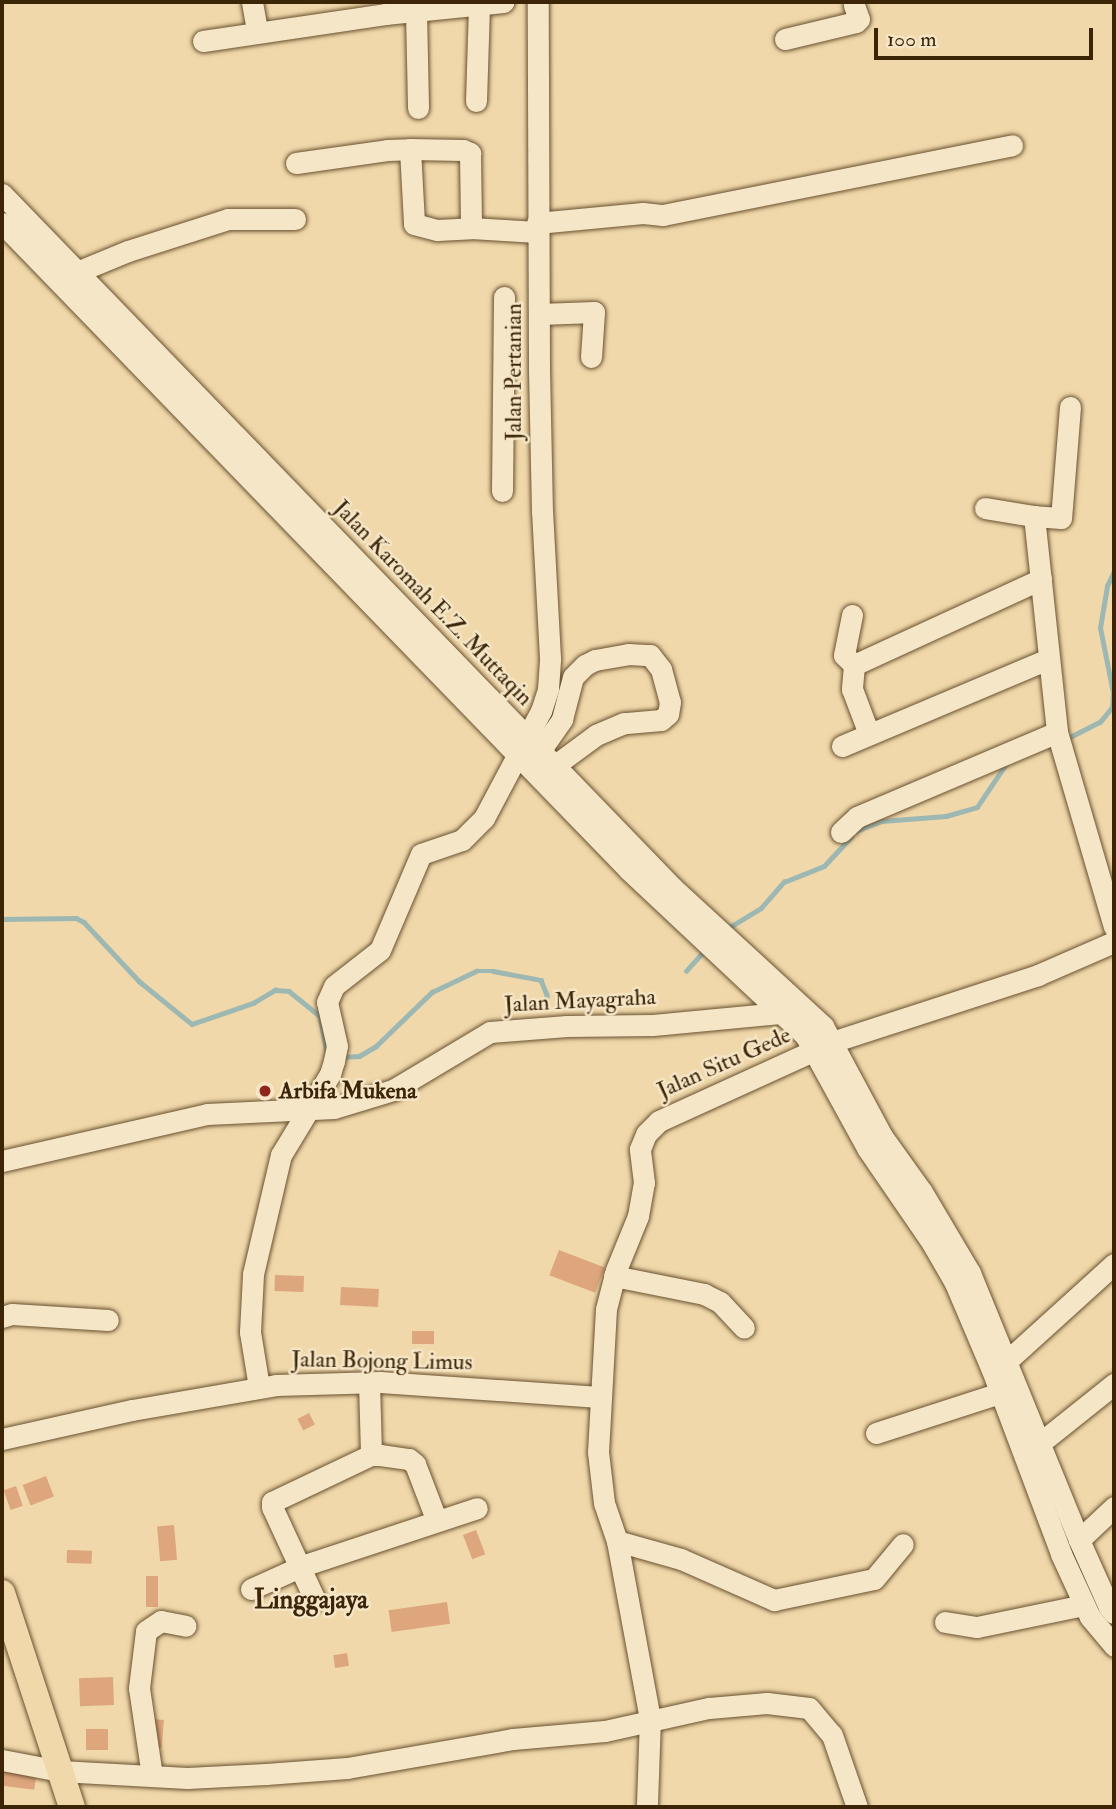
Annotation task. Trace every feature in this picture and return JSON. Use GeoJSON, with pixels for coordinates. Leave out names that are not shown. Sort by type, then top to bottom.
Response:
{"type":"FeatureCollection","features":[{"type":"Feature","properties":{"kind":"main road"},"geometry":{"type":"LineString","coordinates":[[2,1593],[72,1807]]}},
{"type":"Feature","properties":{"kind":"street"},"geometry":{"type":"LineString","coordinates":[[252,2],[257,32]]}},
{"type":"Feature","properties":{"kind":"street"},"geometry":{"type":"LineString","coordinates":[[203,41],[416,11],[503,2]]}},
{"type":"Feature","properties":{"kind":"street","name":"Jalan Pertanian"},"geometry":{"type":"LineString","coordinates":[[535,752],[541,711],[548,689],[550,658],[539,370],[538,2]]}},
{"type":"Feature","properties":{"kind":"street"},"geometry":{"type":"LineString","coordinates":[[785,39],[856,22],[859,19],[857,3]]}},
{"type":"Feature","properties":{"kind":"street"},"geometry":{"type":"LineString","coordinates":[[476,102],[479,4]]}},
{"type":"Feature","properties":{"kind":"street"},"geometry":{"type":"LineString","coordinates":[[416,11],[418,108]]}},
{"type":"Feature","properties":{"kind":"street"},"geometry":{"type":"LineString","coordinates":[[410,149],[414,224],[436,230],[537,228],[643,213],[663,215],[1012,145]]}},
{"type":"Feature","properties":{"kind":"street"},"geometry":{"type":"LineString","coordinates":[[296,163],[387,149],[470,153],[471,228]]}},
{"type":"Feature","properties":{"kind":"street","name":"Jalan Karomah E.Z. Muttaqin"},"geometry":{"type":"LineString","coordinates":[[2,194],[77,272],[191,406]]}},
{"type":"Feature","properties":{"kind":"street"},"geometry":{"type":"LineString","coordinates":[[77,272],[128,251],[218,222],[295,219]]}},
{"type":"Feature","properties":{"kind":"street","name":"Jalan Karomah E.Z. Muttaqin"},"geometry":{"type":"LineString","coordinates":[[2,223],[9,242],[191,406],[535,752],[781,1013],[805,1035],[823,1046]]}},
{"type":"Feature","properties":{"kind":"street"},"geometry":{"type":"LineString","coordinates":[[502,491],[504,297]]}},
{"type":"Feature","properties":{"kind":"street"},"geometry":{"type":"LineString","coordinates":[[540,314],[602,310],[591,357]]}},
{"type":"Feature","properties":{"kind":"street"},"geometry":{"type":"LineString","coordinates":[[504,370],[539,370]]}},
{"type":"Feature","properties":{"kind":"street"},"geometry":{"type":"LineString","coordinates":[[985,508],[1061,518],[1070,407]]}},
{"type":"Feature","properties":{"kind":"street"},"geometry":{"type":"LineString","coordinates":[[1034,516],[1048,659],[1060,740],[1114,927]]}},
{"type":"Feature","properties":{"kind":"street"},"geometry":{"type":"LineString","coordinates":[[854,665],[1041,579]]}},
{"type":"Feature","properties":{"kind":"street"},"geometry":{"type":"LineString","coordinates":[[852,615],[844,655],[854,665],[852,689],[869,734]]}},
{"type":"Feature","properties":{"kind":"street"},"geometry":{"type":"LineString","coordinates":[[259,1387],[250,1332],[253,1274],[281,1155],[330,1074],[335,1054],[327,1002],[334,986],[380,950],[421,854],[462,840],[485,818],[535,752],[562,719],[573,677],[585,665],[595,660],[628,654],[650,655],[661,669],[670,702],[668,714],[661,720],[624,723],[596,735],[535,752]]}},
{"type":"Feature","properties":{"kind":"street"},"geometry":{"type":"LineString","coordinates":[[842,746],[1048,659]]}},
{"type":"Feature","properties":{"kind":"street"},"geometry":{"type":"LineString","coordinates":[[841,832],[857,817],[1060,740]]}},
{"type":"Feature","properties":{"kind":"street","name":"Jalan Karomah E.Z. Muttaqin"},"geometry":{"type":"LineString","coordinates":[[535,752],[693,920]]}},
{"type":"Feature","properties":{"kind":"street","name":"Jalan Situ Gede"},"geometry":{"type":"LineString","coordinates":[[647,1804],[650,1719],[617,1541],[604,1503],[597,1452],[598,1397],[606,1309],[614,1276],[638,1216],[645,1183],[640,1149],[646,1134],[659,1121],[823,1046],[1038,975],[1114,942]]}},
{"type":"Feature","properties":{"kind":"street","name":"Jalan Karomah E.Z. Muttaqin"},"geometry":{"type":"LineString","coordinates":[[720,946],[807,1010],[823,1026],[823,1046]]}},
{"type":"Feature","properties":{"kind":"street","name":"Jalan Mayagraha"},"geometry":{"type":"LineString","coordinates":[[2,1161],[206,1114],[334,1108],[393,1090],[490,1032],[567,1026],[653,1025],[807,1010]]}},
{"type":"Feature","properties":{"kind":"street"},"geometry":{"type":"LineString","coordinates":[[823,1046],[922,1192],[970,1273],[1008,1360],[1079,1540],[1114,1613]]}},
{"type":"Feature","properties":{"kind":"street"},"geometry":{"type":"LineString","coordinates":[[823,1046],[867,1148],[932,1243],[955,1283],[1000,1393],[1040,1503],[1084,1605],[1111,1636]]}},
{"type":"Feature","properties":{"kind":"street"},"geometry":{"type":"LineString","coordinates":[[1008,1360],[1114,1264]]}},
{"type":"Feature","properties":{"kind":"street"},"geometry":{"type":"LineString","coordinates":[[614,1276],[704,1294],[720,1302],[744,1328]]}},
{"type":"Feature","properties":{"kind":"street"},"geometry":{"type":"LineString","coordinates":[[2,1317],[12,1314],[108,1320]]}},
{"type":"Feature","properties":{"kind":"street"},"geometry":{"type":"LineString","coordinates":[[375,1382],[376,1455]]}},
{"type":"Feature","properties":{"kind":"street","name":"Jalan Bojong Limus"},"geometry":{"type":"LineString","coordinates":[[2,1439],[132,1410],[259,1387],[375,1382],[598,1397]]}},
{"type":"Feature","properties":{"kind":"street"},"geometry":{"type":"LineString","coordinates":[[1040,1443],[1114,1384]]}},
{"type":"Feature","properties":{"kind":"street"},"geometry":{"type":"LineString","coordinates":[[876,1433],[1000,1393]]}},
{"type":"Feature","properties":{"kind":"street"},"geometry":{"type":"LineString","coordinates":[[315,1601],[302,1566],[271,1507],[272,1502],[376,1455],[409,1459],[415,1464],[436,1520]]}},
{"type":"Feature","properties":{"kind":"street"},"geometry":{"type":"LineString","coordinates":[[1079,1540],[1114,1507]]}},
{"type":"Feature","properties":{"kind":"street"},"geometry":{"type":"LineString","coordinates":[[251,1589],[302,1566],[477,1508]]}},
{"type":"Feature","properties":{"kind":"street"},"geometry":{"type":"LineString","coordinates":[[617,1541],[681,1559],[774,1600],[874,1579],[903,1544]]}},
{"type":"Feature","properties":{"kind":"street"},"geometry":{"type":"LineString","coordinates":[[945,1622],[977,1627],[1084,1605]]}},
{"type":"Feature","properties":{"kind":"street"},"geometry":{"type":"LineString","coordinates":[[152,1776],[139,1688],[146,1631],[161,1621],[187,1626]]}},
{"type":"Feature","properties":{"kind":"street"},"geometry":{"type":"LineString","coordinates":[[2,1760],[61,1771],[152,1776],[226,1776],[347,1768],[513,1739],[605,1731],[709,1708],[767,1703],[809,1708],[832,1735],[857,1807]]}},
{"type":"Feature","properties":{"kind":"building"},"geometry":{"type":"Polygon","coordinates":[[[559,1250],[605,1268],[595,1293],[549,1275],[559,1250]]]}},
{"type":"Feature","properties":{"kind":"building"},"geometry":{"type":"Polygon","coordinates":[[[275,1275],[304,1276],[303,1292],[274,1291],[275,1275]]]}},
{"type":"Feature","properties":{"kind":"building"},"geometry":{"type":"Polygon","coordinates":[[[341,1287],[379,1289],[378,1307],[340,1305],[341,1287]]]}},
{"type":"Feature","properties":{"kind":"building"},"geometry":{"type":"Polygon","coordinates":[[[412,1331],[434,1331],[434,1344],[412,1344],[412,1331]]]}},
{"type":"Feature","properties":{"kind":"building"},"geometry":{"type":"Polygon","coordinates":[[[309,1413],[315,1425],[303,1430],[297,1419],[309,1413]]]}},
{"type":"Feature","properties":{"kind":"building"},"geometry":{"type":"Polygon","coordinates":[[[46,1476],[54,1497],[31,1505],[23,1485],[46,1476]]]}},
{"type":"Feature","properties":{"kind":"building"},"geometry":{"type":"Polygon","coordinates":[[[16,1486],[23,1506],[11,1510],[4,1490],[16,1486]]]}},
{"type":"Feature","properties":{"kind":"building"},"geometry":{"type":"Polygon","coordinates":[[[174,1525],[177,1560],[160,1561],[157,1526],[174,1525]]]}},
{"type":"Feature","properties":{"kind":"building"},"geometry":{"type":"Polygon","coordinates":[[[476,1530],[485,1554],[472,1559],[463,1535],[476,1530]]]}},
{"type":"Feature","properties":{"kind":"building"},"geometry":{"type":"Polygon","coordinates":[[[67,1550],[92,1551],[92,1564],[67,1563],[67,1550]]]}},
{"type":"Feature","properties":{"kind":"building"},"geometry":{"type":"Polygon","coordinates":[[[146,1576],[158,1576],[158,1607],[146,1607],[146,1576]]]}},
{"type":"Feature","properties":{"kind":"building"},"geometry":{"type":"Polygon","coordinates":[[[447,1602],[450,1624],[392,1632],[389,1610],[447,1602]]]}},
{"type":"Feature","properties":{"kind":"building"},"geometry":{"type":"Polygon","coordinates":[[[347,1653],[349,1666],[335,1668],[333,1655],[347,1653]]]}},
{"type":"Feature","properties":{"kind":"building"},"geometry":{"type":"Polygon","coordinates":[[[113,1677],[114,1705],[80,1706],[79,1678],[113,1677]]]}},
{"type":"Feature","properties":{"kind":"building"},"geometry":{"type":"Polygon","coordinates":[[[152,1719],[164,1720],[162,1748],[150,1747],[152,1719]]]}},
{"type":"Feature","properties":{"kind":"building"},"geometry":{"type":"Polygon","coordinates":[[[86,1729],[108,1729],[108,1750],[86,1750],[86,1729]]]}},
{"type":"Feature","properties":{"kind":"building"},"geometry":{"type":"Polygon","coordinates":[[[5,1766],[37,1770],[34,1790],[3,1786],[5,1766]]]}},
{"type":"Feature","properties":{"kind":"waterway"},"geometry":{"type":"LineString","coordinates":[[1066,739],[1100,722],[1112,707],[1113,693],[1100,628],[1107,586],[1114,571]]}},
{"type":"Feature","properties":{"kind":"waterway"},"geometry":{"type":"LineString","coordinates":[[856,831],[882,821],[946,816],[977,807],[1006,764]]}},
{"type":"Feature","properties":{"kind":"waterway"},"geometry":{"type":"LineString","coordinates":[[725,930],[761,908],[784,882],[824,866],[851,837]]}},
{"type":"Feature","properties":{"kind":"waterway"},"geometry":{"type":"LineString","coordinates":[[2,919],[76,918],[84,922],[139,981],[192,1024],[253,1003],[275,990],[289,991],[320,1016],[327,1052]]}},
{"type":"Feature","properties":{"kind":"waterway"},"geometry":{"type":"LineString","coordinates":[[686,971],[704,951]]}},
{"type":"Feature","properties":{"kind":"waterway"},"geometry":{"type":"LineString","coordinates":[[341,1057],[359,1056],[376,1046],[432,992],[476,971],[493,971],[541,980],[547,995],[546,1009]]}},
{"type":"Feature","properties":{"kind":"place","name":"Arbifa Mukena"},"geometry":{"type":"Point","coordinates":[265,1091]}},
{"type":"Feature","properties":{"kind":"district","name":"Linggajaya"},"geometry":{"type":"Point","coordinates":[311,1601]}}]}
